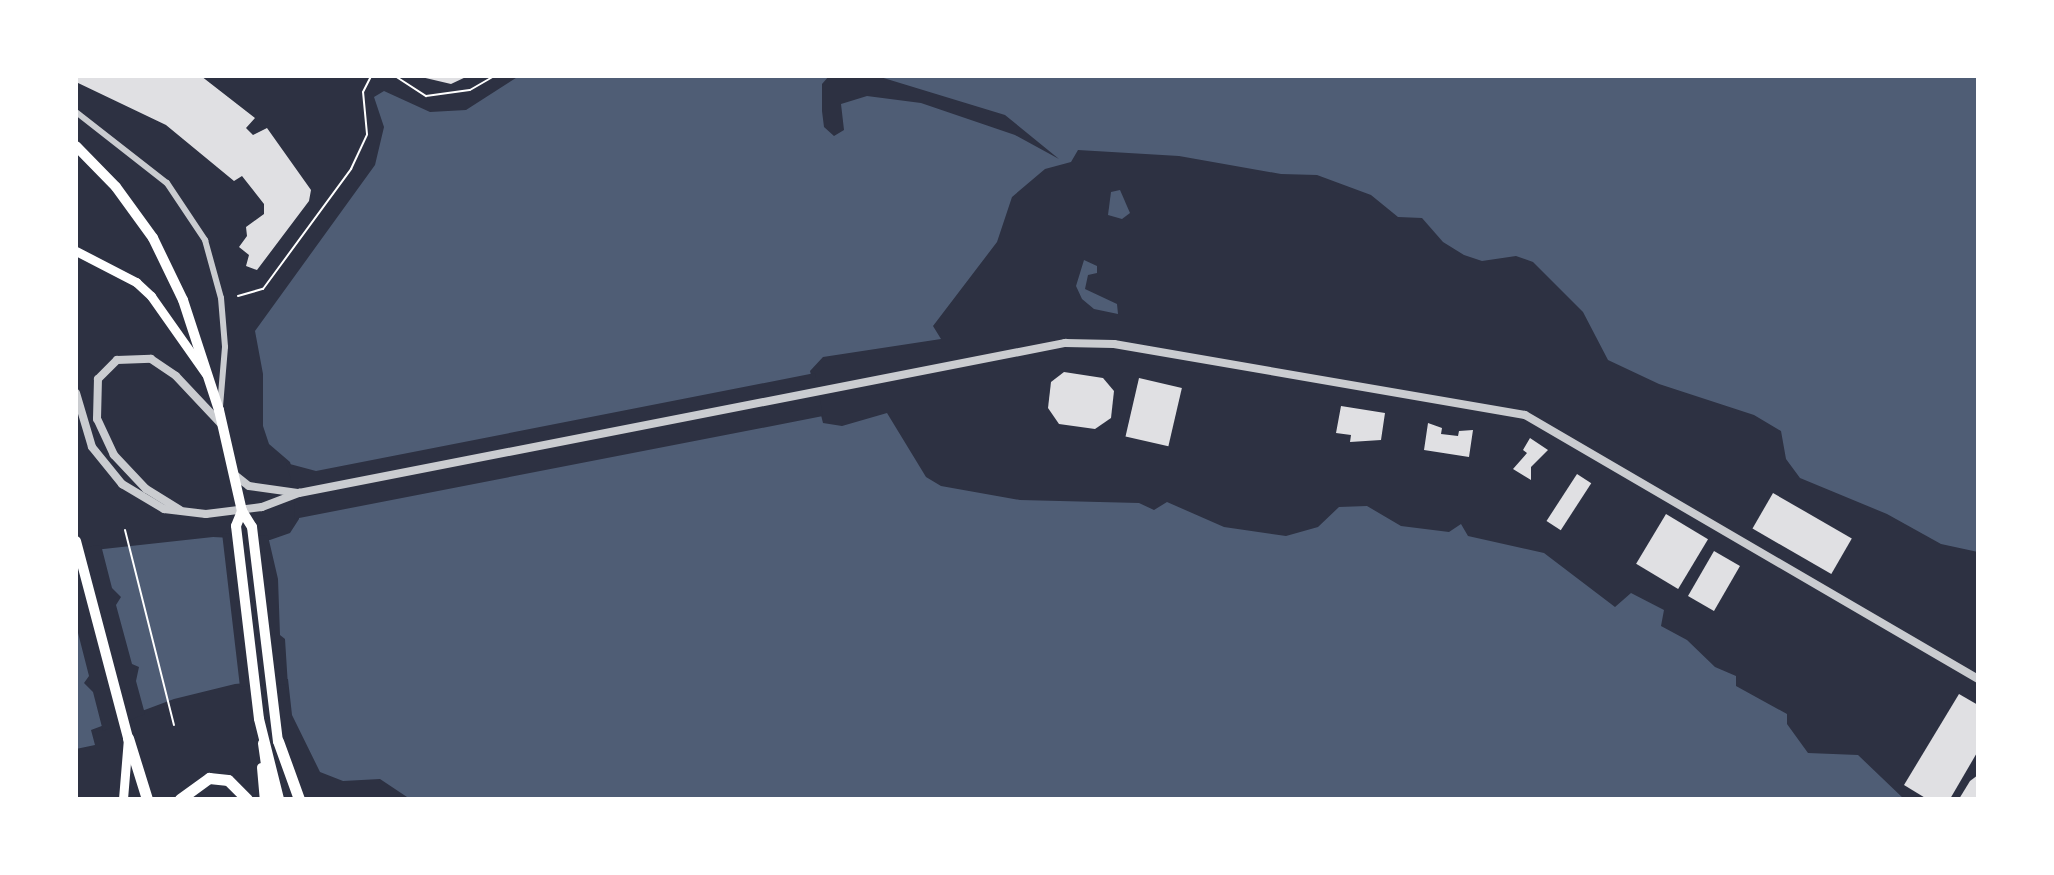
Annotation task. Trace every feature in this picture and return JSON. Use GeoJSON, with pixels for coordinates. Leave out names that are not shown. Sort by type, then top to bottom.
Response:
{"type":"FeatureCollection","features":[{"type":"Feature","properties":{"kind":"highway"},"geometry":{"type":"LineString","coordinates":[[128,738],[147,799]]}},
{"type":"Feature","properties":{"kind":"highway"},"geometry":{"type":"LineString","coordinates":[[278,741],[299,799]]}},
{"type":"Feature","properties":{"kind":"highway"},"geometry":{"type":"LineString","coordinates":[[263,743],[271,799]]}},
{"type":"Feature","properties":{"kind":"highway"},"geometry":{"type":"LineString","coordinates":[[180,799],[209,778],[228,780],[247,799]]}},
{"type":"Feature","properties":{"kind":"main road"},"geometry":{"type":"LineString","coordinates":[[76,146],[116,187],[153,238],[183,300],[219,410],[242,511],[252,527],[278,741]]}},
{"type":"Feature","properties":{"kind":"main road"},"geometry":{"type":"LineString","coordinates":[[76,251],[136,282],[151,296],[208,377]]}},
{"type":"Feature","properties":{"kind":"main road"},"geometry":{"type":"LineString","coordinates":[[242,511],[236,526],[263,743],[264,799]]}},
{"type":"Feature","properties":{"kind":"main road"},"geometry":{"type":"LineString","coordinates":[[76,541],[128,738],[123,799]]}},
{"type":"Feature","properties":{"kind":"main road"},"geometry":{"type":"LineString","coordinates":[[263,743],[271,757],[279,799]]}},
{"type":"Feature","properties":{"kind":"street"},"geometry":{"type":"LineString","coordinates":[[76,112],[167,183],[205,240],[220,279],[225,347],[219,410]]}},
{"type":"Feature","properties":{"kind":"street"},"geometry":{"type":"LineString","coordinates":[[76,393],[92,447],[122,484],[146,501],[183,513],[242,511],[283,502],[299,493],[1000,356],[1099,342],[1525,415],[1978,679]]}},
{"type":"Feature","properties":{"kind":"street"},"geometry":{"type":"LineString","coordinates":[[183,513],[146,489],[114,455],[97,419],[98,379],[117,360],[151,359],[176,376],[223,425]]}},
{"type":"Feature","properties":{"kind":"street"},"geometry":{"type":"LineString","coordinates":[[236,476],[249,486],[299,493]]}},
{"type":"Feature","properties":{"kind":"path"},"geometry":{"type":"LineString","coordinates":[[238,296],[263,289],[351,169],[367,134],[363,92],[371,76]]}},
{"type":"Feature","properties":{"kind":"path"},"geometry":{"type":"LineString","coordinates":[[395,76],[426,96],[451,96],[494,76]]}},
{"type":"Feature","properties":{"kind":"path"},"geometry":{"type":"LineString","coordinates":[[125,530],[174,725]]}},
{"type":"Feature","properties":{"kind":"water"},"geometry":{"type":"Polygon","coordinates":[[[519,76],[829,76],[822,84],[822,111],[824,127],[834,136],[844,130],[841,104],[867,96],[921,103],[1015,135],[1059,159],[1005,115],[877,76],[1978,76],[1978,552],[1941,544],[1887,514],[1800,478],[1786,459],[1781,431],[1754,415],[1659,384],[1608,360],[1583,312],[1533,262],[1516,256],[1482,261],[1464,255],[1443,242],[1422,218],[1398,217],[1371,195],[1317,175],[1281,174],[1179,156],[1078,150],[1071,162],[1045,169],[1012,197],[997,242],[933,326],[941,339],[823,357],[810,371],[823,423],[842,426],[887,413],[926,477],[941,486],[1020,500],[1139,503],[1154,510],[1167,502],[1224,527],[1286,536],[1318,527],[1339,507],[1367,506],[1401,526],[1449,532],[1461,524],[1468,536],[1544,553],[1615,607],[1631,593],[1664,610],[1661,626],[1687,640],[1715,667],[1736,676],[1736,686],[1787,714],[1787,724],[1808,753],[1858,755],[1904,799],[410,799],[380,779],[343,781],[320,772],[292,715],[288,679],[235,684],[174,699],[91,730],[95,745],[76,749],[76,552],[213,537],[270,540],[290,533],[299,519],[299,493],[290,462],[269,444],[263,426],[263,374],[255,331],[375,165],[384,127],[374,97],[384,91],[430,112],[466,110],[519,76]]]}},
{"type":"Feature","properties":{"kind":"water"},"geometry":{"type":"Polygon","coordinates":[[[1120,190],[1130,213],[1122,219],[1108,215],[1111,192],[1120,190]]]}},
{"type":"Feature","properties":{"kind":"water"},"geometry":{"type":"Polygon","coordinates":[[[1084,260],[1097,266],[1097,273],[1088,275],[1085,289],[1117,304],[1118,314],[1094,309],[1082,299],[1076,286],[1084,260]]]}},
{"type":"Feature","properties":{"kind":"pier"},"geometry":{"type":"Polygon","coordinates":[[[815,373],[823,416],[294,519],[295,493],[286,463],[316,471],[815,373]]]}},
{"type":"Feature","properties":{"kind":"pier"},"geometry":{"type":"Polygon","coordinates":[[[222,533],[268,536],[278,579],[280,635],[285,639],[289,702],[285,684],[240,687],[222,533]]]}},
{"type":"Feature","properties":{"kind":"pier"},"geometry":{"type":"Polygon","coordinates":[[[101,545],[112,588],[121,597],[116,605],[132,664],[139,667],[136,681],[145,714],[103,731],[93,692],[84,683],[89,676],[76,625],[76,548],[101,545]]]}},
{"type":"Feature","properties":{"kind":"building"},"geometry":{"type":"Polygon","coordinates":[[[76,76],[201,76],[255,118],[246,128],[253,135],[267,128],[311,190],[309,201],[257,270],[246,266],[249,255],[239,247],[247,236],[246,227],[264,214],[264,204],[242,176],[234,181],[166,125],[76,82],[76,76]]]}},
{"type":"Feature","properties":{"kind":"building"},"geometry":{"type":"Polygon","coordinates":[[[417,76],[468,76],[451,84],[417,76]]]}},
{"type":"Feature","properties":{"kind":"building"},"geometry":{"type":"Polygon","coordinates":[[[1064,372],[1103,378],[1114,391],[1111,418],[1095,429],[1059,424],[1048,408],[1051,382],[1064,372]]]}},
{"type":"Feature","properties":{"kind":"building"},"geometry":{"type":"Polygon","coordinates":[[[1139,378],[1182,388],[1168,446],[1126,436],[1139,378]]]}},
{"type":"Feature","properties":{"kind":"building"},"geometry":{"type":"Polygon","coordinates":[[[1341,406],[1385,413],[1381,440],[1350,442],[1351,435],[1336,433],[1341,406]]]}},
{"type":"Feature","properties":{"kind":"building"},"geometry":{"type":"Polygon","coordinates":[[[1428,423],[1442,428],[1441,434],[1458,436],[1459,431],[1473,430],[1469,457],[1424,450],[1428,423]]]}},
{"type":"Feature","properties":{"kind":"building"},"geometry":{"type":"Polygon","coordinates":[[[1530,438],[1548,450],[1531,467],[1531,480],[1513,469],[1527,453],[1523,450],[1530,438]]]}},
{"type":"Feature","properties":{"kind":"building"},"geometry":{"type":"Polygon","coordinates":[[[1577,474],[1591,483],[1561,530],[1547,521],[1577,474]]]}},
{"type":"Feature","properties":{"kind":"building"},"geometry":{"type":"Polygon","coordinates":[[[1773,493],[1852,538],[1831,574],[1752,529],[1773,493]]]}},
{"type":"Feature","properties":{"kind":"building"},"geometry":{"type":"Polygon","coordinates":[[[1666,514],[1708,539],[1678,589],[1636,564],[1666,514]]]}},
{"type":"Feature","properties":{"kind":"building"},"geometry":{"type":"Polygon","coordinates":[[[1714,551],[1740,566],[1714,611],[1688,596],[1714,551]]]}},
{"type":"Feature","properties":{"kind":"building"},"geometry":{"type":"Polygon","coordinates":[[[1959,694],[1978,705],[1978,751],[1950,799],[1927,799],[1904,785],[1959,694]]]}},
{"type":"Feature","properties":{"kind":"building"},"geometry":{"type":"Polygon","coordinates":[[[1978,775],[1978,799],[1959,799],[1970,781],[1978,775]]]}}]}
